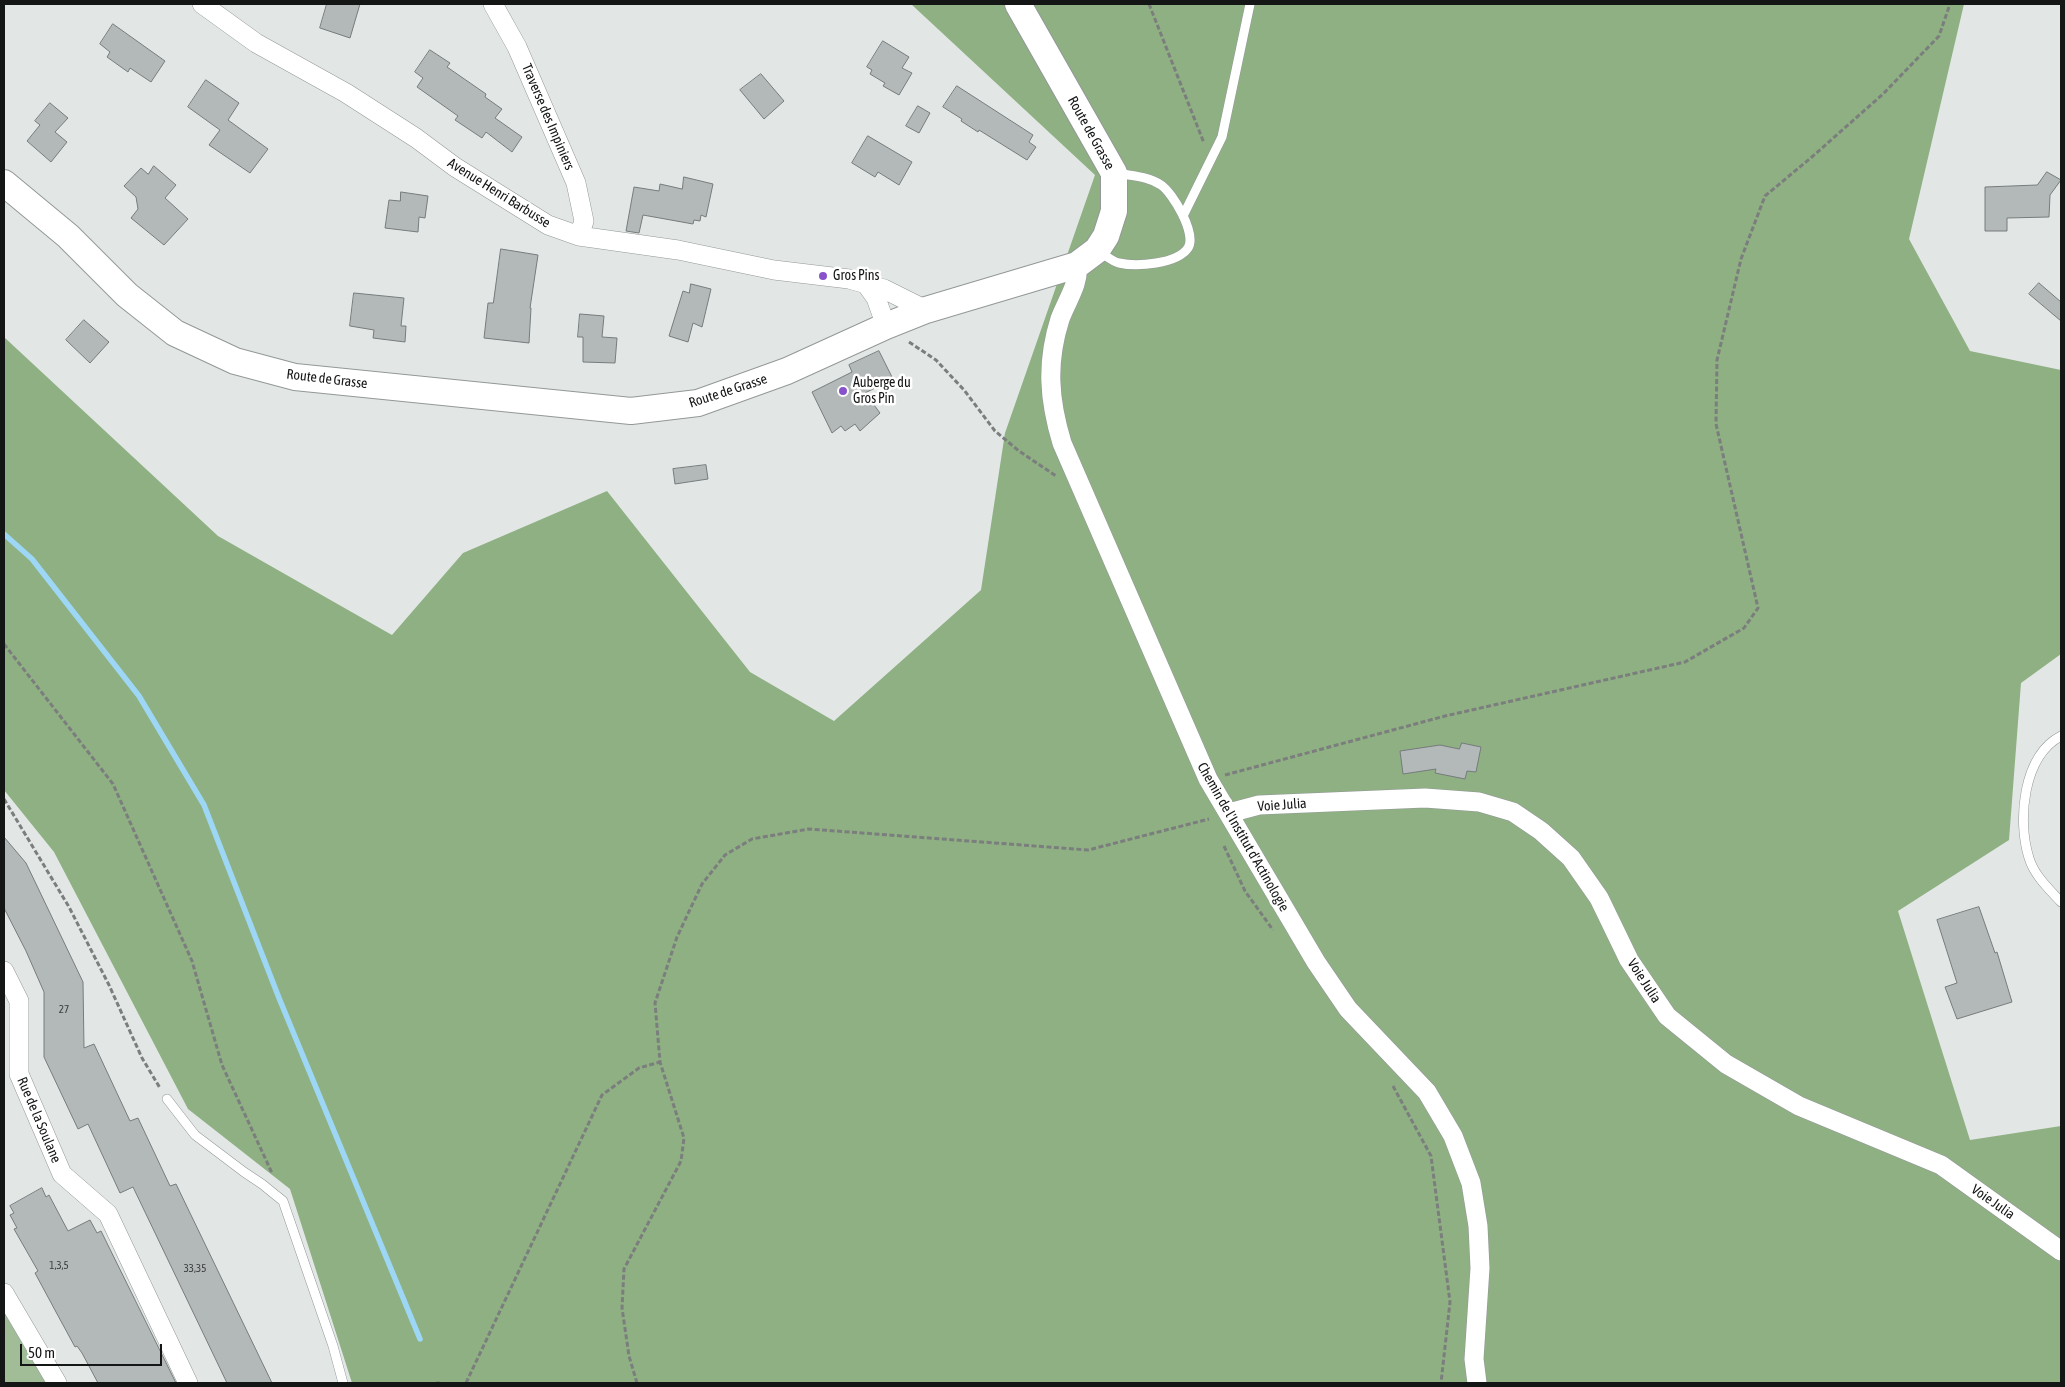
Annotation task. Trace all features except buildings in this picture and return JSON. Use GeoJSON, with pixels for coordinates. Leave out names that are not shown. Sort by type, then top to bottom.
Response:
{"type":"FeatureCollection","features":[{"type":"Feature","properties":{"kind":"main road","name":"Route de Grasse"},"geometry":{"type":"LineString","coordinates":[[4,184],[68,236],[127,295],[175,332],[235,362],[295,377],[631,411],[698,403],[787,371],[926,310],[1087,258],[1106,236],[1114,211],[1114,173],[1018,4]]}},
{"type":"Feature","properties":{"kind":"street","name":"Avenue Henri Barbusse"},"geometry":{"type":"LineString","coordinates":[[202,4],[256,42],[346,93],[416,138],[455,167],[548,225],[579,236],[678,250],[774,270],[849,279],[890,292],[926,310]]}},
{"type":"Feature","properties":{"kind":"street","name":"Traverse des Impiniers"},"geometry":{"type":"LineString","coordinates":[[493,4],[517,47],[576,183],[584,221],[579,236]]}},
{"type":"Feature","properties":{"kind":"street","name":"Chemin de l'Institut d'Actinologie"},"geometry":{"type":"LineString","coordinates":[[1087,258],[1061,318],[1052,351],[1050,391],[1054,418],[1062,444],[1208,779],[1316,962],[1342,1002],[1427,1092],[1452,1136],[1471,1183],[1478,1226],[1480,1268],[1474,1359],[1477,1383]]}},
{"type":"Feature","properties":{"kind":"street"},"geometry":{"type":"LineString","coordinates":[[866,284],[876,298],[886,326]]}},
{"type":"Feature","properties":{"kind":"street","name":"Voie Julia"},"geometry":{"type":"LineString","coordinates":[[1229,813],[1259,806],[1425,798],[1478,802],[1513,812],[1542,831],[1571,858],[1599,898],[1629,960],[1667,1016],[1726,1064],[1799,1106],[1941,1165],[2061,1251]]}},
{"type":"Feature","properties":{"kind":"street","name":"Rue de la Soulane"},"geometry":{"type":"LineString","coordinates":[[4,971],[19,1001],[19,1074],[62,1174],[108,1214],[188,1383]]}},
{"type":"Feature","properties":{"kind":"street"},"geometry":{"type":"LineString","coordinates":[[4,1293],[57,1383]]}},
{"type":"Feature","properties":{"kind":"lane"},"geometry":{"type":"LineString","coordinates":[[1184,216],[1222,138],[1250,4]]}},
{"type":"Feature","properties":{"kind":"lane"},"geometry":{"type":"LineString","coordinates":[[1087,258],[1119,263],[1149,264],[1175,259],[1187,248],[1191,238],[1184,216],[1162,185],[1147,178],[1114,173]]}},
{"type":"Feature","properties":{"kind":"lane"},"geometry":{"type":"LineString","coordinates":[[2061,736],[2050,741],[2032,769],[2023,803],[2024,836],[2029,860],[2042,881],[2061,902]]}},
{"type":"Feature","properties":{"kind":"lane"},"geometry":{"type":"LineString","coordinates":[[167,1099],[195,1134],[283,1201],[333,1346],[343,1383]]}},
{"type":"Feature","properties":{"kind":"path"},"geometry":{"type":"LineString","coordinates":[[1149,4],[1211,160]]}},
{"type":"Feature","properties":{"kind":"path"},"geometry":{"type":"LineString","coordinates":[[1208,779],[1445,716],[1685,662],[1744,628],[1758,608],[1716,424],[1717,360],[1741,259],[1765,196],[1883,94],[1939,36],[1950,4]]}},
{"type":"Feature","properties":{"kind":"path"},"geometry":{"type":"LineString","coordinates":[[886,326],[936,360],[964,390],[995,431],[1053,475],[1081,489]]}},
{"type":"Feature","properties":{"kind":"path"},"geometry":{"type":"LineString","coordinates":[[4,644],[113,784],[192,961],[222,1065],[266,1158],[283,1201]]}},
{"type":"Feature","properties":{"kind":"path"},"geometry":{"type":"LineString","coordinates":[[4,799],[69,907],[109,985],[142,1058],[167,1099]]}},
{"type":"Feature","properties":{"kind":"path"},"geometry":{"type":"LineString","coordinates":[[638,1383],[629,1356],[622,1308],[624,1269],[681,1161],[684,1138],[660,1062],[655,1003],[677,937],[702,884],[725,855],[752,839],[809,829],[1088,850],[1211,818],[1215,826]]}},
{"type":"Feature","properties":{"kind":"path"},"geometry":{"type":"LineString","coordinates":[[1222,843],[1245,891],[1274,930]]}},
{"type":"Feature","properties":{"kind":"path"},"geometry":{"type":"LineString","coordinates":[[466,1383],[602,1095],[639,1068],[660,1062]]}},
{"type":"Feature","properties":{"kind":"path"},"geometry":{"type":"LineString","coordinates":[[1390,1080],[1431,1156],[1450,1302],[1441,1383]]}},
{"type":"Feature","properties":{"kind":"green space"},"geometry":{"type":"Polygon","coordinates":[[[911,4],[1964,4],[1909,239],[1970,351],[2061,370],[2061,654],[2021,683],[2009,840],[1898,911],[1970,1140],[2061,1126],[2061,1383],[352,1383],[290,1189],[188,1109],[54,852],[4,790],[4,337],[218,536],[392,635],[463,553],[607,491],[750,672],[834,721],[981,590],[1005,433],[1095,175],[911,4]]]}},
{"type":"Feature","properties":{"kind":"green space"},"geometry":{"type":"Polygon","coordinates":[[[4,1307],[47,1383],[4,1383],[4,1307]]]}},
{"type":"Feature","properties":{"kind":"waterway"},"geometry":{"type":"LineString","coordinates":[[4,534],[32,559],[139,696],[204,805],[279,998],[420,1339]]}},
{"type":"Feature","properties":{"kind":"place","name":"Gros Pins"},"geometry":{"type":"Point","coordinates":[823,276]}},
{"type":"Feature","properties":{"kind":"place","name":"Auberge du Gros Pin"},"geometry":{"type":"Point","coordinates":[843,391]}}]}
